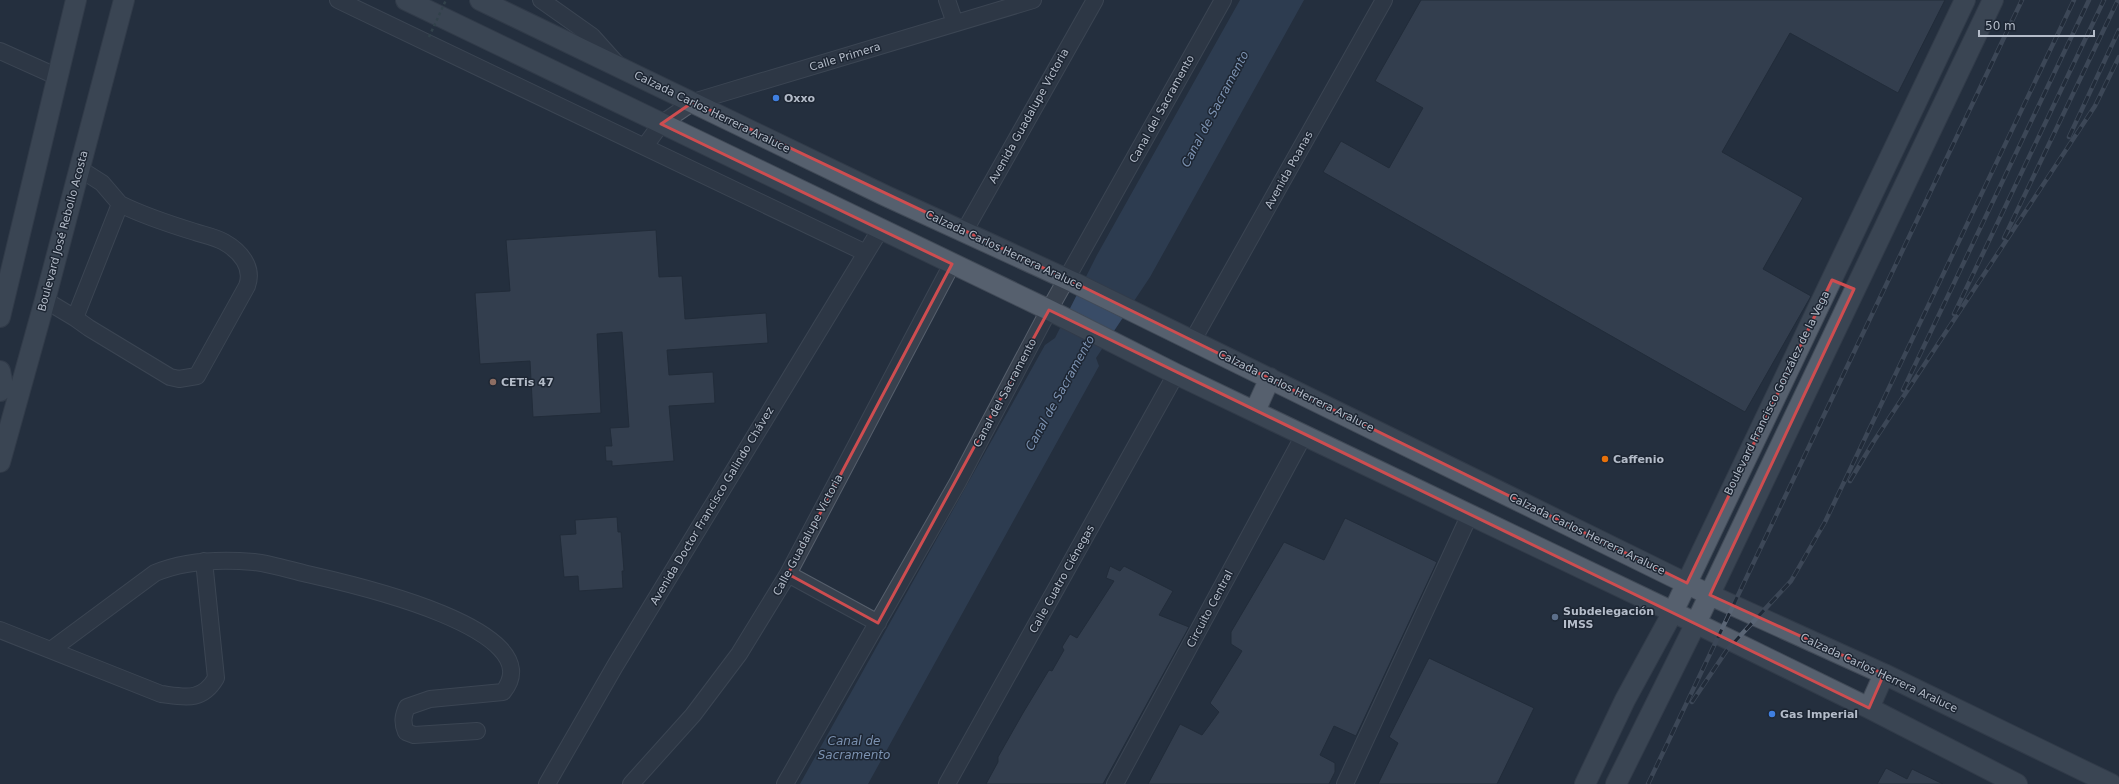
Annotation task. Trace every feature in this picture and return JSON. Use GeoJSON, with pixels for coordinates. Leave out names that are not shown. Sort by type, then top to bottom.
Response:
{"type":"FeatureCollection","features":[{"type":"Feature","properties":{"kind":"main road"},"geometry":{"type":"LineString","coordinates":[[0,317],[76,0]]}},
{"type":"Feature","properties":{"kind":"main road","name":"Boulevard José Rebollo Acosta"},"geometry":{"type":"LineString","coordinates":[[1,456],[45,300],[124,0]]}},
{"type":"Feature","properties":{"kind":"main road"},"geometry":{"type":"LineString","coordinates":[[406,0],[1125,347],[1176,374],[1673,612],[1869,708],[2017,784]]}},
{"type":"Feature","properties":{"kind":"main road","name":"Calzada Carlos Herrera Araluce"},"geometry":{"type":"LineString","coordinates":[[480,0],[886,196],[1070,280],[1710,595],[1884,674],[2111,784]]}},
{"type":"Feature","properties":{"kind":"main road","name":"Boulevard Francisco González de la Vega"},"geometry":{"type":"LineString","coordinates":[[1585,784],[1625,700],[1673,612],[1965,0]]}},
{"type":"Feature","properties":{"kind":"main road"},"geometry":{"type":"LineString","coordinates":[[1616,784],[1710,595],[1854,289],[1994,0]]}},
{"type":"Feature","properties":{"kind":"main road"},"geometry":{"type":"LineString","coordinates":[[1832,280],[1854,289]]}},
{"type":"Feature","properties":{"kind":"main road"},"geometry":{"type":"LineString","coordinates":[[0,371],[2,380],[0,391]]}},
{"type":"Feature","properties":{"kind":"main road"},"geometry":{"type":"LineString","coordinates":[[1254,411],[1270,378]]}},
{"type":"Feature","properties":{"kind":"main road"},"geometry":{"type":"LineString","coordinates":[[1869,708],[1884,674]]}},
{"type":"Feature","properties":{"kind":"street"},"geometry":{"type":"LineString","coordinates":[[338,0],[866,253]]}},
{"type":"Feature","properties":{"kind":"street"},"geometry":{"type":"LineString","coordinates":[[541,0],[570,19],[592,36],[622,69]]}},
{"type":"Feature","properties":{"kind":"street"},"geometry":{"type":"LineString","coordinates":[[947,0],[955,23]]}},
{"type":"Feature","properties":{"kind":"street","name":"Calle Primera"},"geometry":{"type":"LineString","coordinates":[[645,146],[661,124],[693,102],[1033,0]]}},
{"type":"Feature","properties":{"kind":"street","name":"Avenida Guadalupe Victoria"},"geometry":{"type":"LineString","coordinates":[[964,232],[1095,0]]}},
{"type":"Feature","properties":{"kind":"street","name":"Canal del Sacramento"},"geometry":{"type":"LineString","coordinates":[[785,784],[958,482],[1224,0]]}},
{"type":"Feature","properties":{"kind":"street","name":"Avenida Poanas"},"geometry":{"type":"LineString","coordinates":[[1193,340],[1384,0]]}},
{"type":"Feature","properties":{"kind":"street"},"geometry":{"type":"LineString","coordinates":[[0,51],[58,77]]}},
{"type":"Feature","properties":{"kind":"street"},"geometry":{"type":"LineString","coordinates":[[45,300],[170,377],[179,379],[197,376],[247,286],[250,277],[249,269],[244,258],[224,242],[140,214],[120,204],[102,184],[80,168]]}},
{"type":"Feature","properties":{"kind":"street"},"geometry":{"type":"LineString","coordinates":[[75,318],[120,204]]}},
{"type":"Feature","properties":{"kind":"street","name":"Avenida Doctor Francisco Galindo Chávez"},"geometry":{"type":"LineString","coordinates":[[546,784],[615,666],[880,230]]}},
{"type":"Feature","properties":{"kind":"street","name":"Calle Guadalupe Victoria"},"geometry":{"type":"LineString","coordinates":[[631,784],[693,715],[740,654],[788,574],[952,264]]}},
{"type":"Feature","properties":{"kind":"street","name":"Calle Cuatro Ciénegas"},"geometry":{"type":"LineString","coordinates":[[947,784],[1176,374]]}},
{"type":"Feature","properties":{"kind":"street","name":"Circuito Central"},"geometry":{"type":"LineString","coordinates":[[1115,784],[1304,435]]}},
{"type":"Feature","properties":{"kind":"street"},"geometry":{"type":"LineString","coordinates":[[1345,784],[1470,514]]}},
{"type":"Feature","properties":{"kind":"street"},"geometry":{"type":"LineString","coordinates":[[51,650],[155,572],[175,565],[204,561],[255,562],[360,586],[436,611],[467,626],[501,648],[510,661],[511,677],[508,686],[503,692],[430,699],[416,703],[407,707],[403,724],[406,732],[414,735],[477,731]]}},
{"type":"Feature","properties":{"kind":"street"},"geometry":{"type":"LineString","coordinates":[[0,630],[161,694],[180,696],[200,695],[210,689],[216,678],[204,561]]}},
{"type":"Feature","properties":{"kind":"street"},"geometry":{"type":"LineString","coordinates":[[788,574],[878,623]]}},
{"type":"Feature","properties":{"kind":"path"},"geometry":{"type":"LineString","coordinates":[[429,37],[446,0]]}},
{"type":"Feature","properties":{"kind":"highlighted area"},"geometry":{"type":"Polygon","coordinates":[[[693,102],[1073,282],[1687,583],[1832,280],[1854,289],[1710,595],[1884,674],[1869,708],[1049,310],[878,623],[788,574],[952,264],[661,124],[693,102]]]}},
{"type":"Feature","properties":{"kind":"water","name":"Canal de Sacramento"},"geometry":{"type":"Polygon","coordinates":[[[1240,0],[1304,0],[1150,277],[1096,358],[1099,366],[868,784],[800,784],[1045,345],[1055,338],[1097,255],[1240,0]]]}},
{"type":"Feature","properties":{"kind":"building"},"geometry":{"type":"Polygon","coordinates":[[[1421,0],[1945,0],[1898,93],[1790,33],[1722,152],[1803,198],[1763,269],[1811,296],[1745,412],[1323,172],[1341,141],[1389,168],[1423,108],[1375,81],[1421,0]]]}},
{"type":"Feature","properties":{"kind":"building"},"geometry":{"type":"Polygon","coordinates":[[[656,230],[659,277],[682,276],[685,319],[766,313],[768,343],[667,350],[669,375],[713,372],[715,403],[669,406],[674,461],[612,466],[612,461],[606,461],[605,446],[612,446],[610,428],[629,427],[622,332],[597,334],[601,413],[533,417],[530,361],[480,364],[475,293],[510,291],[506,240],[656,230]]]}},
{"type":"Feature","properties":{"kind":"building"},"geometry":{"type":"Polygon","coordinates":[[[617,517],[618,532],[621,532],[624,571],[622,571],[623,588],[579,591],[578,576],[564,577],[560,535],[576,534],[575,520],[617,517]]]}},
{"type":"Feature","properties":{"kind":"building"},"geometry":{"type":"Polygon","coordinates":[[[1345,518],[1437,562],[1356,736],[1334,726],[1320,755],[1335,763],[1335,772],[1329,784],[1148,784],[1180,724],[1202,735],[1219,712],[1210,703],[1242,651],[1231,644],[1231,632],[1284,542],[1324,560],[1345,518]]]}},
{"type":"Feature","properties":{"kind":"building"},"geometry":{"type":"Polygon","coordinates":[[[1110,566],[1120,571],[1124,566],[1173,591],[1159,615],[1189,627],[1103,784],[986,784],[998,762],[998,757],[1049,670],[1052,671],[1064,650],[1062,647],[1070,634],[1077,638],[1114,581],[1106,578],[1110,566]]]}},
{"type":"Feature","properties":{"kind":"building"},"geometry":{"type":"Polygon","coordinates":[[[1429,658],[1534,708],[1497,784],[1378,784],[1398,743],[1389,737],[1429,658]]]}},
{"type":"Feature","properties":{"kind":"building"},"geometry":{"type":"Polygon","coordinates":[[[1886,768],[1907,779],[1912,769],[1943,784],[1877,784],[1886,768]]]}},
{"type":"Feature","properties":{"kind":"railway"},"geometry":{"type":"LineString","coordinates":[[1648,784],[2022,0]]}},
{"type":"Feature","properties":{"kind":"railway"},"geometry":{"type":"LineString","coordinates":[[1692,702],[1727,650],[1791,581],[1825,522],[2074,0]]}},
{"type":"Feature","properties":{"kind":"railway"},"geometry":{"type":"LineString","coordinates":[[1903,390],[2089,0]]}},
{"type":"Feature","properties":{"kind":"railway"},"geometry":{"type":"LineString","coordinates":[[1954,314],[2104,0]]}},
{"type":"Feature","properties":{"kind":"railway"},"geometry":{"type":"LineString","coordinates":[[2004,238],[2118,0]]}},
{"type":"Feature","properties":{"kind":"railway"},"geometry":{"type":"LineString","coordinates":[[2069,137],[2119,30]]}},
{"type":"Feature","properties":{"kind":"railway"},"geometry":{"type":"LineString","coordinates":[[1850,481],[1874,441],[2095,106],[2119,57]]}},
{"type":"Feature","properties":{"kind":"place","name":"Oxxo"},"geometry":{"type":"Point","coordinates":[776,98]}},
{"type":"Feature","properties":{"kind":"place","name":"CETis 47"},"geometry":{"type":"Point","coordinates":[493,382]}},
{"type":"Feature","properties":{"kind":"place","name":"Caffenio"},"geometry":{"type":"Point","coordinates":[1605,459]}},
{"type":"Feature","properties":{"kind":"place","name":"Subdelegación IMSS"},"geometry":{"type":"Point","coordinates":[1555,617]}},
{"type":"Feature","properties":{"kind":"place","name":"Gas Imperial"},"geometry":{"type":"Point","coordinates":[1772,714]}}]}
